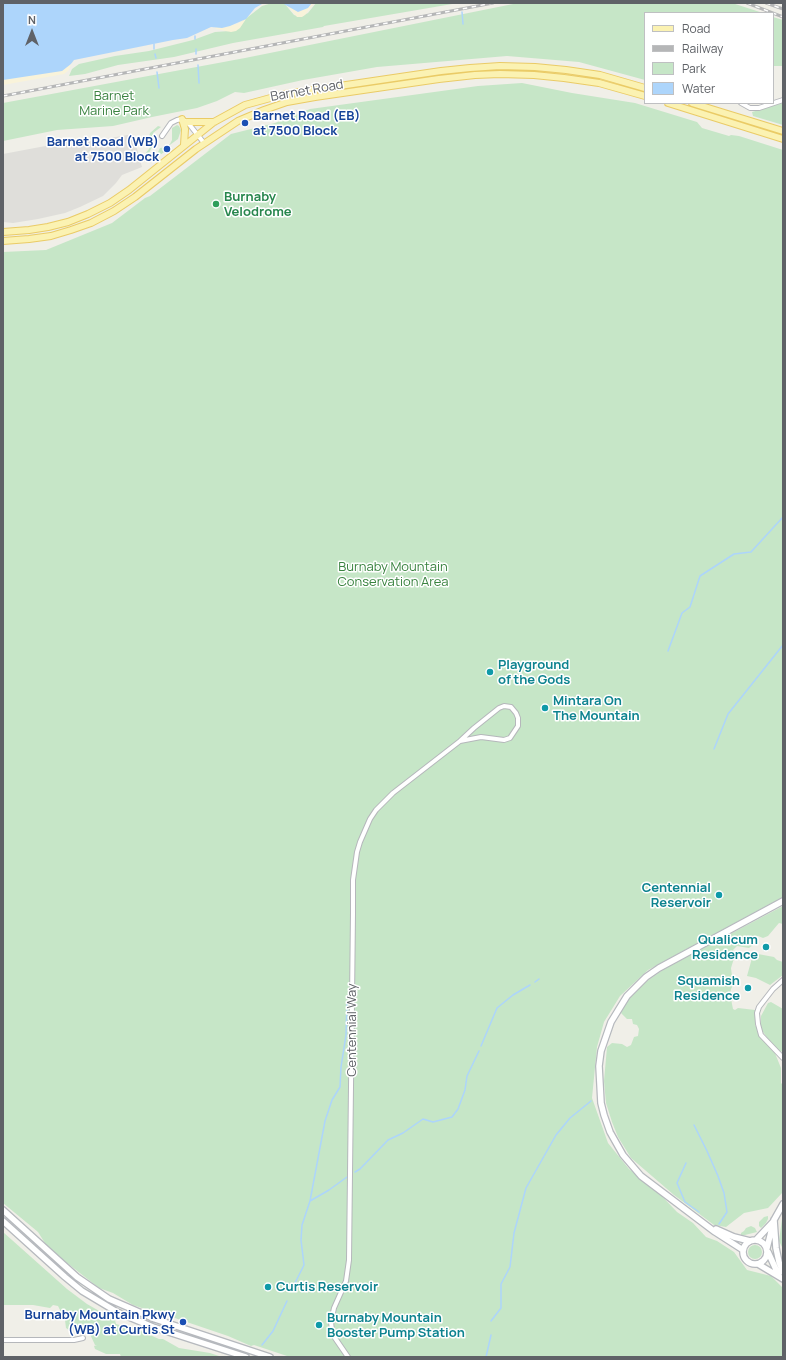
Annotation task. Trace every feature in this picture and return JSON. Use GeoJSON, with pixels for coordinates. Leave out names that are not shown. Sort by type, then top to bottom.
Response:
{"type":"FeatureCollection","features":[{"type":"Feature","properties":{"kind":"main road","name":"Barnet Road"},"geometry":{"type":"LineString","coordinates":[[3,232],[48,227],[68,222],[88,214],[129,190],[214,122],[246,105],[285,94],[470,68],[500,66],[566,70],[600,76],[644,88]]}},
{"type":"Feature","properties":{"kind":"main road","name":"Barnet Road"},"geometry":{"type":"LineString","coordinates":[[3,241],[51,236],[91,223],[114,211],[135,197],[204,143],[238,121],[287,102],[475,75],[534,75],[564,78],[599,83],[644,96]]}},
{"type":"Feature","properties":{"kind":"main road"},"geometry":{"type":"LineString","coordinates":[[671,104],[783,139]]}},
{"type":"Feature","properties":{"kind":"main road"},"geometry":{"type":"LineString","coordinates":[[697,104],[783,132]]}},
{"type":"Feature","properties":{"kind":"main road"},"geometry":{"type":"LineString","coordinates":[[184,145],[184,120],[214,122]]}},
{"type":"Feature","properties":{"kind":"street"},"geometry":{"type":"LineString","coordinates":[[743,104],[750,108],[759,108],[771,104]]}},
{"type":"Feature","properties":{"kind":"street"},"geometry":{"type":"LineString","coordinates":[[162,136],[171,123],[177,120],[184,120],[198,134],[204,143]]}},
{"type":"Feature","properties":{"kind":"street","name":"Centennial Way"},"geometry":{"type":"LineString","coordinates":[[348,1357],[335,1338],[331,1322],[334,1308],[346,1280],[349,1260],[352,913],[353,880],[357,852],[365,829],[376,810],[393,794],[499,708],[504,706],[510,707],[516,713],[518,718],[518,726],[510,738],[504,740],[481,737],[460,741]]}},
{"type":"Feature","properties":{"kind":"street"},"geometry":{"type":"LineString","coordinates":[[743,1250],[715,1232],[641,1176],[623,1155],[610,1132],[601,1103],[599,1066],[601,1052],[608,1028],[618,1009],[627,996],[646,977],[659,968],[783,901]]}},
{"type":"Feature","properties":{"kind":"street"},"geometry":{"type":"LineString","coordinates":[[783,980],[773,989],[759,1007],[757,1013],[761,1035],[783,1058]]}},
{"type":"Feature","properties":{"kind":"street"},"geometry":{"type":"LineString","coordinates":[[782,1276],[758,1264],[747,1261],[743,1254],[743,1250],[745,1245],[753,1240],[774,1220],[783,1204]]}},
{"type":"Feature","properties":{"kind":"street"},"geometry":{"type":"LineString","coordinates":[[3,1210],[76,1277],[109,1299],[155,1320],[270,1357]]}},
{"type":"Feature","properties":{"kind":"street"},"geometry":{"type":"LineString","coordinates":[[758,1264],[765,1260],[774,1220]]}},
{"type":"Feature","properties":{"kind":"street"},"geometry":{"type":"LineString","coordinates":[[774,1220],[776,1248],[782,1276]]}},
{"type":"Feature","properties":{"kind":"street"},"geometry":{"type":"LineString","coordinates":[[3,1221],[82,1291],[111,1308],[153,1326],[246,1357]]}},
{"type":"Feature","properties":{"kind":"street"},"geometry":{"type":"LineString","coordinates":[[711,1228],[717,1229],[734,1237],[763,1242],[782,1276]]}},
{"type":"Feature","properties":{"kind":"street"},"geometry":{"type":"LineString","coordinates":[[3,1340],[74,1340],[83,1338]]}},
{"type":"Feature","properties":{"kind":"shaded area"},"geometry":{"type":"Polygon","coordinates":[[[133,134],[142,167],[122,175],[103,196],[65,213],[13,223],[3,222],[3,154],[72,141],[94,141],[133,134]]]}},
{"type":"Feature","properties":{"kind":"green space"},"geometry":{"type":"Polygon","coordinates":[[[272,3],[284,3],[294,15],[300,17],[308,13],[316,3],[458,3],[233,43],[174,57],[118,65],[85,74],[69,76],[72,69],[79,64],[115,56],[149,51],[193,40],[215,32],[230,31],[262,6],[272,3]]]}},
{"type":"Feature","properties":{"kind":"green space","name":"Barnet Marine Park"},"geometry":{"type":"Polygon","coordinates":[[[518,3],[732,3],[760,12],[644,12],[644,80],[579,62],[507,56],[377,67],[303,80],[244,93],[235,92],[217,101],[197,108],[113,126],[57,130],[3,141],[3,103],[245,58],[518,3]]]}},
{"type":"Feature","properties":{"kind":"green space"},"geometry":{"type":"Polygon","coordinates":[[[774,17],[783,20],[782,66],[774,66],[774,17]]]}},
{"type":"Feature","properties":{"kind":"green space","name":"Burnaby Mountain Conservation Area"},"geometry":{"type":"Polygon","coordinates":[[[522,83],[635,103],[697,122],[702,128],[729,136],[739,136],[783,150],[783,897],[648,970],[620,996],[604,1022],[597,1047],[592,1098],[608,1143],[629,1169],[657,1191],[677,1212],[693,1223],[706,1237],[717,1241],[734,1252],[747,1270],[771,1276],[783,1288],[783,1357],[290,1357],[254,1345],[251,1346],[228,1336],[133,1305],[113,1293],[99,1288],[48,1248],[38,1232],[3,1203],[3,252],[46,250],[112,223],[231,134],[275,123],[310,109],[478,86],[522,83]]]}},
{"type":"Feature","properties":{"kind":"green space"},"geometry":{"type":"Polygon","coordinates":[[[783,103],[783,125],[753,116],[752,112],[783,103]]]}},
{"type":"Feature","properties":{"kind":"green space"},"geometry":{"type":"Polygon","coordinates":[[[177,125],[181,130],[178,139],[165,148],[166,151],[155,158],[160,148],[166,147],[170,144],[172,140],[172,128],[177,125]]]}},
{"type":"Feature","properties":{"kind":"green space"},"geometry":{"type":"Polygon","coordinates":[[[158,126],[161,127],[153,133],[153,145],[149,153],[139,158],[138,156],[145,154],[149,149],[151,145],[149,137],[150,133],[158,126]]]}},
{"type":"Feature","properties":{"kind":"green space"},"geometry":{"type":"Polygon","coordinates":[[[783,906],[783,924],[779,923],[768,936],[763,938],[758,936],[753,938],[753,945],[749,948],[737,946],[733,950],[735,955],[731,968],[732,976],[736,980],[730,994],[733,1009],[735,1010],[738,1008],[755,1010],[755,1025],[772,1046],[781,1068],[781,1083],[783,1085],[783,1192],[768,1208],[744,1213],[726,1227],[714,1225],[674,1195],[631,1158],[618,1137],[606,1103],[604,1081],[607,1047],[612,1043],[622,1044],[627,1047],[631,1045],[634,1037],[638,1036],[639,1029],[637,1025],[633,1024],[632,1019],[627,1019],[621,1013],[627,1000],[643,984],[664,969],[783,906]]]}},
{"type":"Feature","properties":{"kind":"green space"},"geometry":{"type":"Polygon","coordinates":[[[758,954],[774,957],[783,962],[783,975],[770,985],[756,978],[747,976],[752,958],[758,954]]]}},
{"type":"Feature","properties":{"kind":"green space"},"geometry":{"type":"Polygon","coordinates":[[[771,1002],[783,1009],[783,1052],[776,1050],[761,1029],[761,1016],[768,1003],[771,1002]]]}},
{"type":"Feature","properties":{"kind":"green space"},"geometry":{"type":"Polygon","coordinates":[[[768,1216],[766,1223],[761,1228],[759,1226],[759,1222],[764,1217],[768,1216]]]}},
{"type":"Feature","properties":{"kind":"green space"},"geometry":{"type":"Polygon","coordinates":[[[783,1218],[783,1249],[779,1241],[783,1218]]]}},
{"type":"Feature","properties":{"kind":"green space"},"geometry":{"type":"Polygon","coordinates":[[[751,1226],[755,1228],[757,1232],[741,1235],[746,1228],[751,1226]]]}},
{"type":"Feature","properties":{"kind":"green space"},"geometry":{"type":"Polygon","coordinates":[[[3,1232],[67,1289],[87,1304],[115,1320],[116,1324],[130,1328],[132,1327],[159,1339],[163,1339],[179,1348],[210,1353],[222,1357],[121,1357],[120,1354],[106,1354],[95,1349],[94,1346],[97,1345],[95,1345],[89,1332],[71,1328],[69,1330],[66,1328],[65,1320],[58,1306],[53,1305],[50,1308],[33,1305],[3,1305],[3,1232]]]}},
{"type":"Feature","properties":{"kind":"green space"},"geometry":{"type":"Polygon","coordinates":[[[755,1245],[760,1247],[762,1252],[760,1257],[755,1259],[750,1257],[748,1252],[750,1247],[755,1245]]]}},
{"type":"Feature","properties":{"kind":"sand"},"geometry":{"type":"Polygon","coordinates":[[[299,3],[314,3],[305,15],[302,17],[297,17],[287,5],[294,6],[299,3]]]}},
{"type":"Feature","properties":{"kind":"sand"},"geometry":{"type":"Polygon","coordinates":[[[246,19],[236,31],[231,32],[216,29],[215,27],[237,24],[246,19]]]}},
{"type":"Feature","properties":{"kind":"sand"},"geometry":{"type":"Polygon","coordinates":[[[74,60],[69,70],[64,74],[3,85],[3,73],[74,60]]]}},
{"type":"Feature","properties":{"kind":"water"},"geometry":{"type":"Polygon","coordinates":[[[3,3],[266,3],[255,8],[246,19],[230,26],[222,28],[211,27],[187,38],[74,60],[62,71],[3,80],[3,3]]]}},
{"type":"Feature","properties":{"kind":"water"},"geometry":{"type":"Polygon","coordinates":[[[282,3],[312,3],[308,8],[298,12],[282,3]]]}},
{"type":"Feature","properties":{"kind":"pier"},"geometry":{"type":"Polygon","coordinates":[[[211,28],[223,30],[212,29],[188,40],[211,28]]]}},
{"type":"Feature","properties":{"kind":"pier"},"geometry":{"type":"Polygon","coordinates":[[[188,40],[82,60],[75,62],[80,60],[158,45],[171,41],[188,40]]]}},
{"type":"Feature","properties":{"kind":"waterway"},"geometry":{"type":"LineString","coordinates":[[462,12],[463,24]]}},
{"type":"Feature","properties":{"kind":"waterway"},"geometry":{"type":"LineString","coordinates":[[154,44],[154,49]]}},
{"type":"Feature","properties":{"kind":"waterway"},"geometry":{"type":"LineString","coordinates":[[196,49],[196,54]]}},
{"type":"Feature","properties":{"kind":"waterway"},"geometry":{"type":"LineString","coordinates":[[155,54],[156,58]]}},
{"type":"Feature","properties":{"kind":"waterway"},"geometry":{"type":"LineString","coordinates":[[198,65],[199,83]]}},
{"type":"Feature","properties":{"kind":"waterway"},"geometry":{"type":"LineString","coordinates":[[157,72],[159,88]]}},
{"type":"Feature","properties":{"kind":"waterway"},"geometry":{"type":"LineString","coordinates":[[668,651],[682,613],[690,607],[700,576],[734,554],[751,552],[783,517]]}},
{"type":"Feature","properties":{"kind":"waterway"},"geometry":{"type":"LineString","coordinates":[[714,749],[728,714],[783,645]]}},
{"type":"Feature","properties":{"kind":"waterway"},"geometry":{"type":"LineString","coordinates":[[535,982],[539,979]]}},
{"type":"Feature","properties":{"kind":"waterway"},"geometry":{"type":"LineString","coordinates":[[481,1046],[497,1008],[513,995],[530,985]]}},
{"type":"Feature","properties":{"kind":"waterway"},"geometry":{"type":"LineString","coordinates":[[291,1291],[304,1265],[301,1240],[302,1225],[310,1201],[325,1121],[332,1100],[340,1087],[341,1067],[346,1035],[347,1003]]}},
{"type":"Feature","properties":{"kind":"waterway"},"geometry":{"type":"LineString","coordinates":[[355,1172],[360,1169],[388,1140],[403,1133],[423,1119],[433,1122],[452,1117],[458,1109],[465,1090],[467,1076],[479,1051]]}},
{"type":"Feature","properties":{"kind":"waterway"},"geometry":{"type":"LineString","coordinates":[[491,1321],[501,1308],[501,1284],[510,1267],[514,1233],[526,1188],[556,1135],[570,1118],[591,1101]]}},
{"type":"Feature","properties":{"kind":"waterway"},"geometry":{"type":"LineString","coordinates":[[694,1125],[707,1151],[724,1193],[727,1212],[719,1224]]}},
{"type":"Feature","properties":{"kind":"waterway"},"geometry":{"type":"LineString","coordinates":[[686,1163],[677,1183],[685,1202],[699,1212]]}},
{"type":"Feature","properties":{"kind":"waterway"},"geometry":{"type":"LineString","coordinates":[[310,1201],[347,1177]]}},
{"type":"Feature","properties":{"kind":"waterway"},"geometry":{"type":"LineString","coordinates":[[262,1345],[273,1331],[287,1301]]}},
{"type":"Feature","properties":{"kind":"waterway"},"geometry":{"type":"LineString","coordinates":[[486,1357],[491,1335]]}},
{"type":"Feature","properties":{"kind":"railway"},"geometry":{"type":"LineString","coordinates":[[3,96],[493,3]]}},
{"type":"Feature","properties":{"kind":"railway"},"geometry":{"type":"LineString","coordinates":[[747,3],[770,12]]}},
{"type":"Feature","properties":{"kind":"railway"},"geometry":{"type":"LineString","coordinates":[[766,3],[783,9]]}},
{"type":"Feature","properties":{"kind":"railway"},"geometry":{"type":"LineString","coordinates":[[774,14],[783,17]]}},
{"type":"Feature","properties":{"kind":"place","name":"Barnet Road (EB) at 7500 Block"},"geometry":{"type":"Point","coordinates":[245,123]}},
{"type":"Feature","properties":{"kind":"place","name":"Barnet Road (WB) at 7500 Block"},"geometry":{"type":"Point","coordinates":[167,149]}},
{"type":"Feature","properties":{"kind":"place","name":"Burnaby Velodrome"},"geometry":{"type":"Point","coordinates":[216,204]}},
{"type":"Feature","properties":{"kind":"place","name":"Playground of the Gods"},"geometry":{"type":"Point","coordinates":[490,672]}},
{"type":"Feature","properties":{"kind":"place","name":"Mintara On The Mountain"},"geometry":{"type":"Point","coordinates":[545,708]}},
{"type":"Feature","properties":{"kind":"place","name":"Centennial Reservoir"},"geometry":{"type":"Point","coordinates":[719,895]}},
{"type":"Feature","properties":{"kind":"place","name":"Qualicum Residence"},"geometry":{"type":"Point","coordinates":[766,947]}},
{"type":"Feature","properties":{"kind":"place","name":"Squamish Residence"},"geometry":{"type":"Point","coordinates":[748,988]}},
{"type":"Feature","properties":{"kind":"place","name":"Curtis Reservoir"},"geometry":{"type":"Point","coordinates":[268,1287]}},
{"type":"Feature","properties":{"kind":"place","name":"Burnaby Mountain Pkwy (WB) at Curtis St"},"geometry":{"type":"Point","coordinates":[183,1322]}},
{"type":"Feature","properties":{"kind":"place","name":"Burnaby Mountain Booster Pump Station"},"geometry":{"type":"Point","coordinates":[319,1325]}}]}
